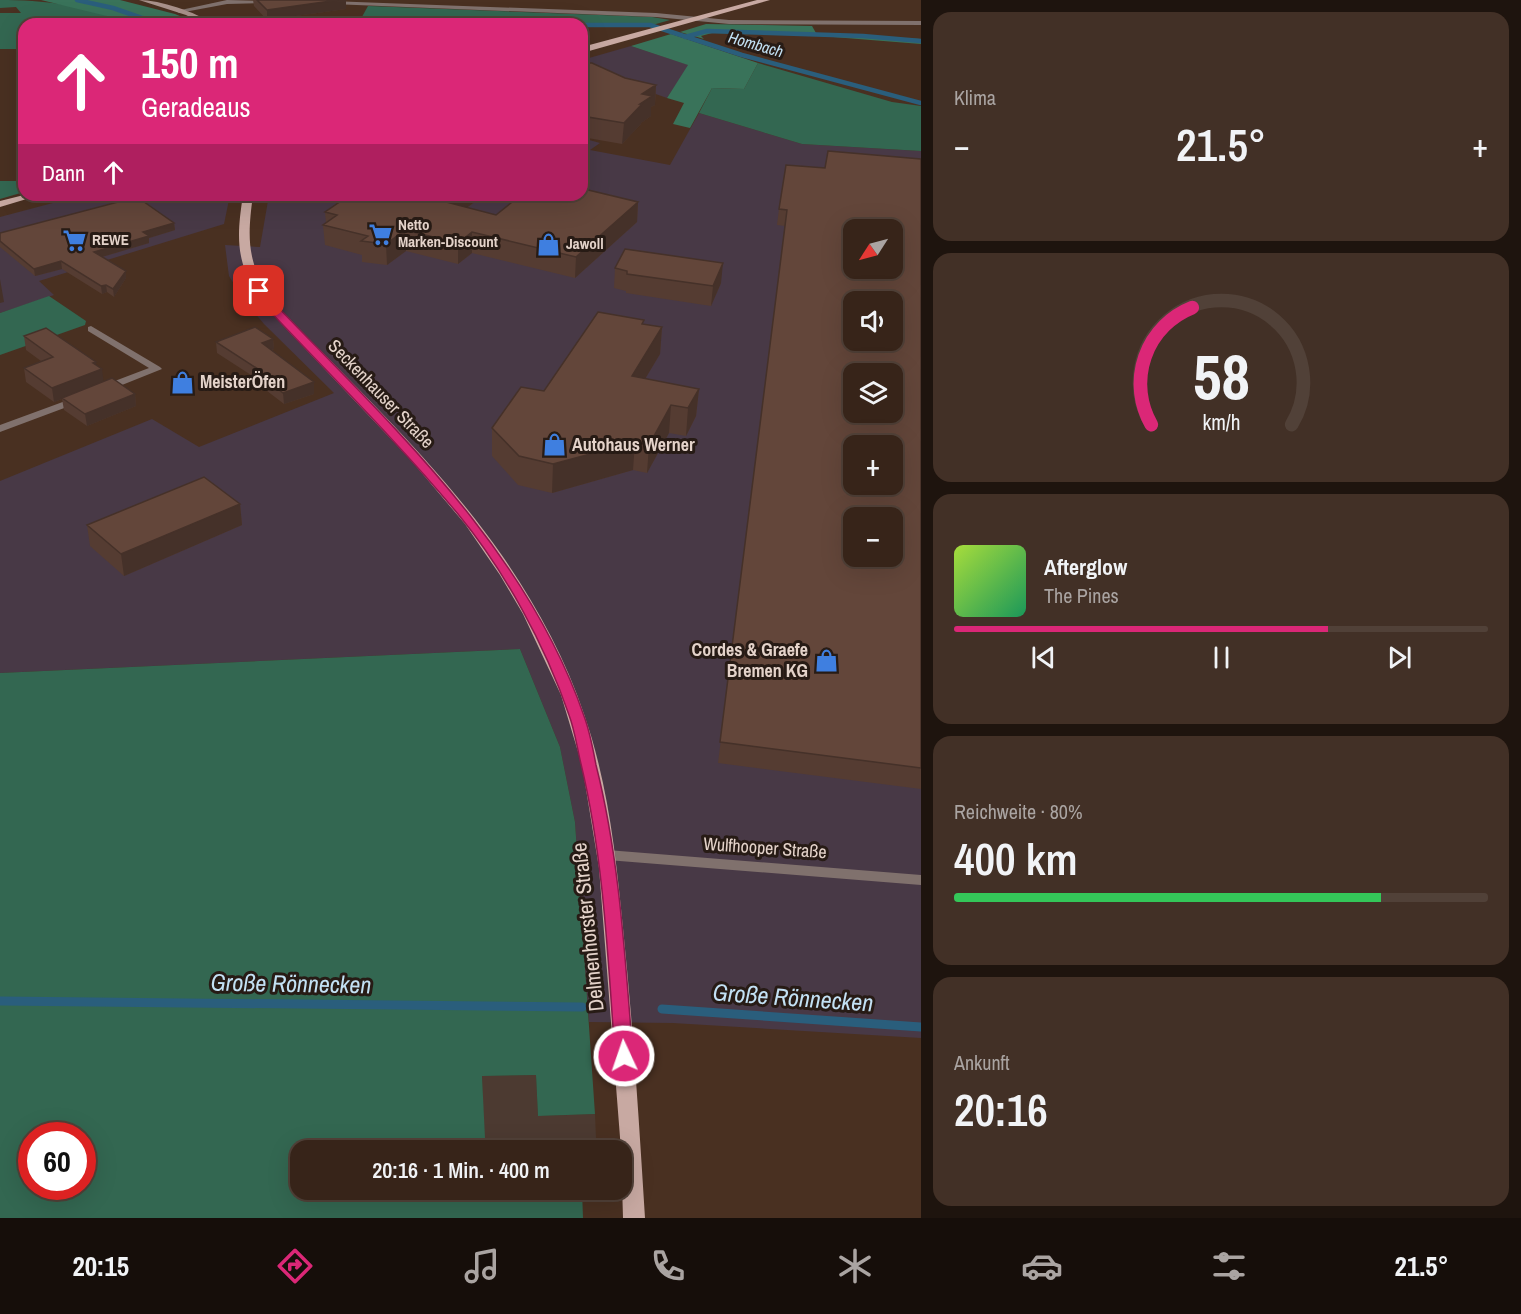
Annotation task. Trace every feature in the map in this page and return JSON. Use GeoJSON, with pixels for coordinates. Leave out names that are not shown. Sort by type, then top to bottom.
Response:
{"type":"FeatureCollection","features":[{"type":"Feature","properties":{"kind":"main road"},"geometry":{"type":"LineString","coordinates":[[142,0],[196,18]]}},
{"type":"Feature","properties":{"kind":"main road"},"geometry":{"type":"LineString","coordinates":[[588,48],[766,0]]}},
{"type":"Feature","properties":{"kind":"main road"},"geometry":{"type":"LineString","coordinates":[[0,204],[18,199]]}},
{"type":"Feature","properties":{"kind":"main road","name":"Seckenhauser Straße"},"geometry":{"type":"LineString","coordinates":[[247,201],[242,249],[244,262],[251,279],[267,303],[395,436],[463,512],[495,556],[546,640]]}},
{"type":"Feature","properties":{"kind":"main road","name":"Delmenhorster Straße"},"geometry":{"type":"LineString","coordinates":[[546,640],[577,717],[598,801],[607,855],[620,983],[634,1218]]}},
{"type":"Feature","properties":{"kind":"street"},"geometry":{"type":"LineString","coordinates":[[179,11],[227,2],[282,1]]}},
{"type":"Feature","properties":{"kind":"street"},"geometry":{"type":"LineString","coordinates":[[326,2],[656,15],[729,22],[921,23]]}},
{"type":"Feature","properties":{"kind":"street"},"geometry":{"type":"LineString","coordinates":[[0,429],[157,369],[91,329]]}},
{"type":"Feature","properties":{"kind":"street","name":"Wulfhooper Straße"},"geometry":{"type":"LineString","coordinates":[[607,855],[921,879]]}},
{"type":"Feature","properties":{"kind":"shaded area"},"geometry":{"type":"Polygon","coordinates":[[[631,46],[689,65],[667,98],[633,86],[588,120],[588,58],[631,46]]]}},
{"type":"Feature","properties":{"kind":"shaded area"},"geometry":{"type":"Polygon","coordinates":[[[699,113],[802,144],[921,151],[921,1038],[673,1023],[589,1022],[575,822],[560,747],[520,649],[0,673],[0,481],[152,419],[199,447],[334,393],[264,324],[244,300],[229,276],[225,245],[260,247],[268,201],[588,201],[588,140],[600,143],[590,150],[670,165],[699,113]]]}},
{"type":"Feature","properties":{"kind":"shaded area"},"geometry":{"type":"Polygon","coordinates":[[[60,201],[229,201],[224,224],[39,281],[54,295],[0,313],[0,217],[60,201]]]}},
{"type":"Feature","properties":{"kind":"shaded area"},"geometry":{"type":"Polygon","coordinates":[[[536,1075],[538,1116],[595,1114],[596,1138],[579,1140],[484,1138],[482,1076],[536,1075]]]}},
{"type":"Feature","properties":{"kind":"green space"},"geometry":{"type":"Polygon","coordinates":[[[0,0],[32,1],[81,8],[112,18],[18,18],[18,49],[0,49],[0,13],[21,13],[16,7],[0,8],[0,0]]]}},
{"type":"Feature","properties":{"kind":"green space"},"geometry":{"type":"Polygon","coordinates":[[[41,0],[120,0],[185,18],[115,18],[41,0]]]}},
{"type":"Feature","properties":{"kind":"green space"},"geometry":{"type":"Polygon","coordinates":[[[368,6],[652,17],[670,20],[649,26],[588,26],[588,18],[361,18],[368,6]]]}},
{"type":"Feature","properties":{"kind":"green space"},"geometry":{"type":"Polygon","coordinates":[[[706,24],[812,26],[816,33],[921,39],[921,44],[808,35],[712,33],[701,36],[704,39],[680,32],[706,24]]]}},
{"type":"Feature","properties":{"kind":"green space"},"geometry":{"type":"Polygon","coordinates":[[[671,34],[758,63],[744,89],[712,88],[690,128],[673,124],[684,103],[667,98],[688,65],[631,46],[671,34]]]}},
{"type":"Feature","properties":{"kind":"green space"},"geometry":{"type":"Polygon","coordinates":[[[758,63],[892,102],[921,106],[921,151],[802,144],[699,113],[712,88],[744,89],[758,63]]]}},
{"type":"Feature","properties":{"kind":"green space"},"geometry":{"type":"Polygon","coordinates":[[[0,181],[18,181],[18,194],[0,199],[0,181]]]}},
{"type":"Feature","properties":{"kind":"green space"},"geometry":{"type":"Polygon","coordinates":[[[49,296],[86,321],[85,325],[0,355],[0,313],[49,296]]]}},
{"type":"Feature","properties":{"kind":"green space"},"geometry":{"type":"Polygon","coordinates":[[[520,649],[560,747],[575,822],[595,1114],[538,1116],[536,1075],[482,1076],[485,1138],[579,1140],[290,1140],[290,1200],[582,1200],[583,1218],[0,1218],[0,673],[520,649]]]}},
{"type":"Feature","properties":{"kind":"building"},"geometry":{"type":"Polygon","coordinates":[[[257,0],[338,0],[267,10],[257,0]]]}},
{"type":"Feature","properties":{"kind":"building"},"geometry":{"type":"Polygon","coordinates":[[[588,63],[625,78],[656,85],[642,94],[652,96],[640,104],[642,104],[624,123],[588,117],[588,63]]]}},
{"type":"Feature","properties":{"kind":"building","name":"Cordes & Graefe Bremen KG"},"geometry":{"type":"Polygon","coordinates":[[[828,151],[921,159],[921,768],[720,742],[787,210],[779,209],[786,165],[825,168],[828,151]]]}},
{"type":"Feature","properties":{"kind":"building"},"geometry":{"type":"Polygon","coordinates":[[[588,190],[638,202],[576,257],[472,232],[458,243],[405,230],[386,244],[361,241],[368,236],[323,225],[337,215],[325,212],[341,201],[447,201],[496,215],[514,201],[588,201],[588,190]]]}},
{"type":"Feature","properties":{"kind":"building","name":"REWE"},"geometry":{"type":"Polygon","coordinates":[[[122,201],[143,201],[174,223],[143,232],[149,236],[94,252],[126,271],[113,289],[106,285],[101,286],[61,261],[34,269],[0,241],[0,233],[122,201]]]}},
{"type":"Feature","properties":{"kind":"building"},"geometry":{"type":"Polygon","coordinates":[[[625,249],[723,263],[713,286],[627,274],[627,271],[615,268],[625,249]]]}},
{"type":"Feature","properties":{"kind":"building"},"geometry":{"type":"Polygon","coordinates":[[[598,312],[644,320],[642,324],[662,327],[632,376],[699,389],[688,408],[671,405],[649,445],[635,442],[553,464],[519,456],[492,428],[521,387],[544,391],[598,312]]]}},
{"type":"Feature","properties":{"kind":"building"},"geometry":{"type":"Polygon","coordinates":[[[255,327],[273,339],[262,343],[314,382],[283,393],[257,373],[261,371],[216,342],[255,327]]]}},
{"type":"Feature","properties":{"kind":"building"},"geometry":{"type":"Polygon","coordinates":[[[46,328],[96,362],[93,363],[102,369],[52,388],[24,368],[53,357],[24,336],[46,328]]]}},
{"type":"Feature","properties":{"kind":"building"},"geometry":{"type":"Polygon","coordinates":[[[112,378],[135,394],[85,414],[62,398],[112,378]]]}},
{"type":"Feature","properties":{"kind":"building"},"geometry":{"type":"Polygon","coordinates":[[[204,477],[240,504],[121,554],[87,525],[204,477]]]}},
{"type":"Feature","properties":{"kind":"waterway","name":"Hombach"},"geometry":{"type":"LineString","coordinates":[[77,0],[113,8],[142,18]]}},
{"type":"Feature","properties":{"kind":"waterway","name":"Hombach"},"geometry":{"type":"LineString","coordinates":[[588,25],[650,25],[686,37]]}},
{"type":"Feature","properties":{"kind":"waterway"},"geometry":{"type":"LineString","coordinates":[[686,37],[707,31],[863,36],[921,41]]}},
{"type":"Feature","properties":{"kind":"waterway","name":"Hombach"},"geometry":{"type":"LineString","coordinates":[[686,37],[742,55],[921,103]]}},
{"type":"Feature","properties":{"kind":"waterway","name":"Große Rönnecken"},"geometry":{"type":"LineString","coordinates":[[0,1001],[582,1007]]}},
{"type":"Feature","properties":{"kind":"waterway","name":"Große Rönnecken"},"geometry":{"type":"LineString","coordinates":[[662,1009],[921,1027]]}},
{"type":"Feature","properties":{"kind":"place","name":"Netto Marken-Discount"},"geometry":{"type":"Point","coordinates":[380,234]}},
{"type":"Feature","properties":{"kind":"place","name":"REWE"},"geometry":{"type":"Point","coordinates":[74,240]}},
{"type":"Feature","properties":{"kind":"place","name":"Jawoll"},"geometry":{"type":"Point","coordinates":[548,244]}},
{"type":"Feature","properties":{"kind":"place","name":"MeisterÖfen"},"geometry":{"type":"Point","coordinates":[182,382]}},
{"type":"Feature","properties":{"kind":"place","name":"Autohaus Werner"},"geometry":{"type":"Point","coordinates":[554,445]}},
{"type":"Feature","properties":{"kind":"place","name":"Cordes & Graefe Bremen KG"},"geometry":{"type":"Point","coordinates":[826,660]}},
{"type":"Feature","properties":{"kind":"route"},"geometry":{"type":"LineString","coordinates":[[259,291],[267,303],[387,428],[463,512],[495,556],[546,640],[577,717],[598,801],[607,855],[620,983],[624,1056]]}}]}
